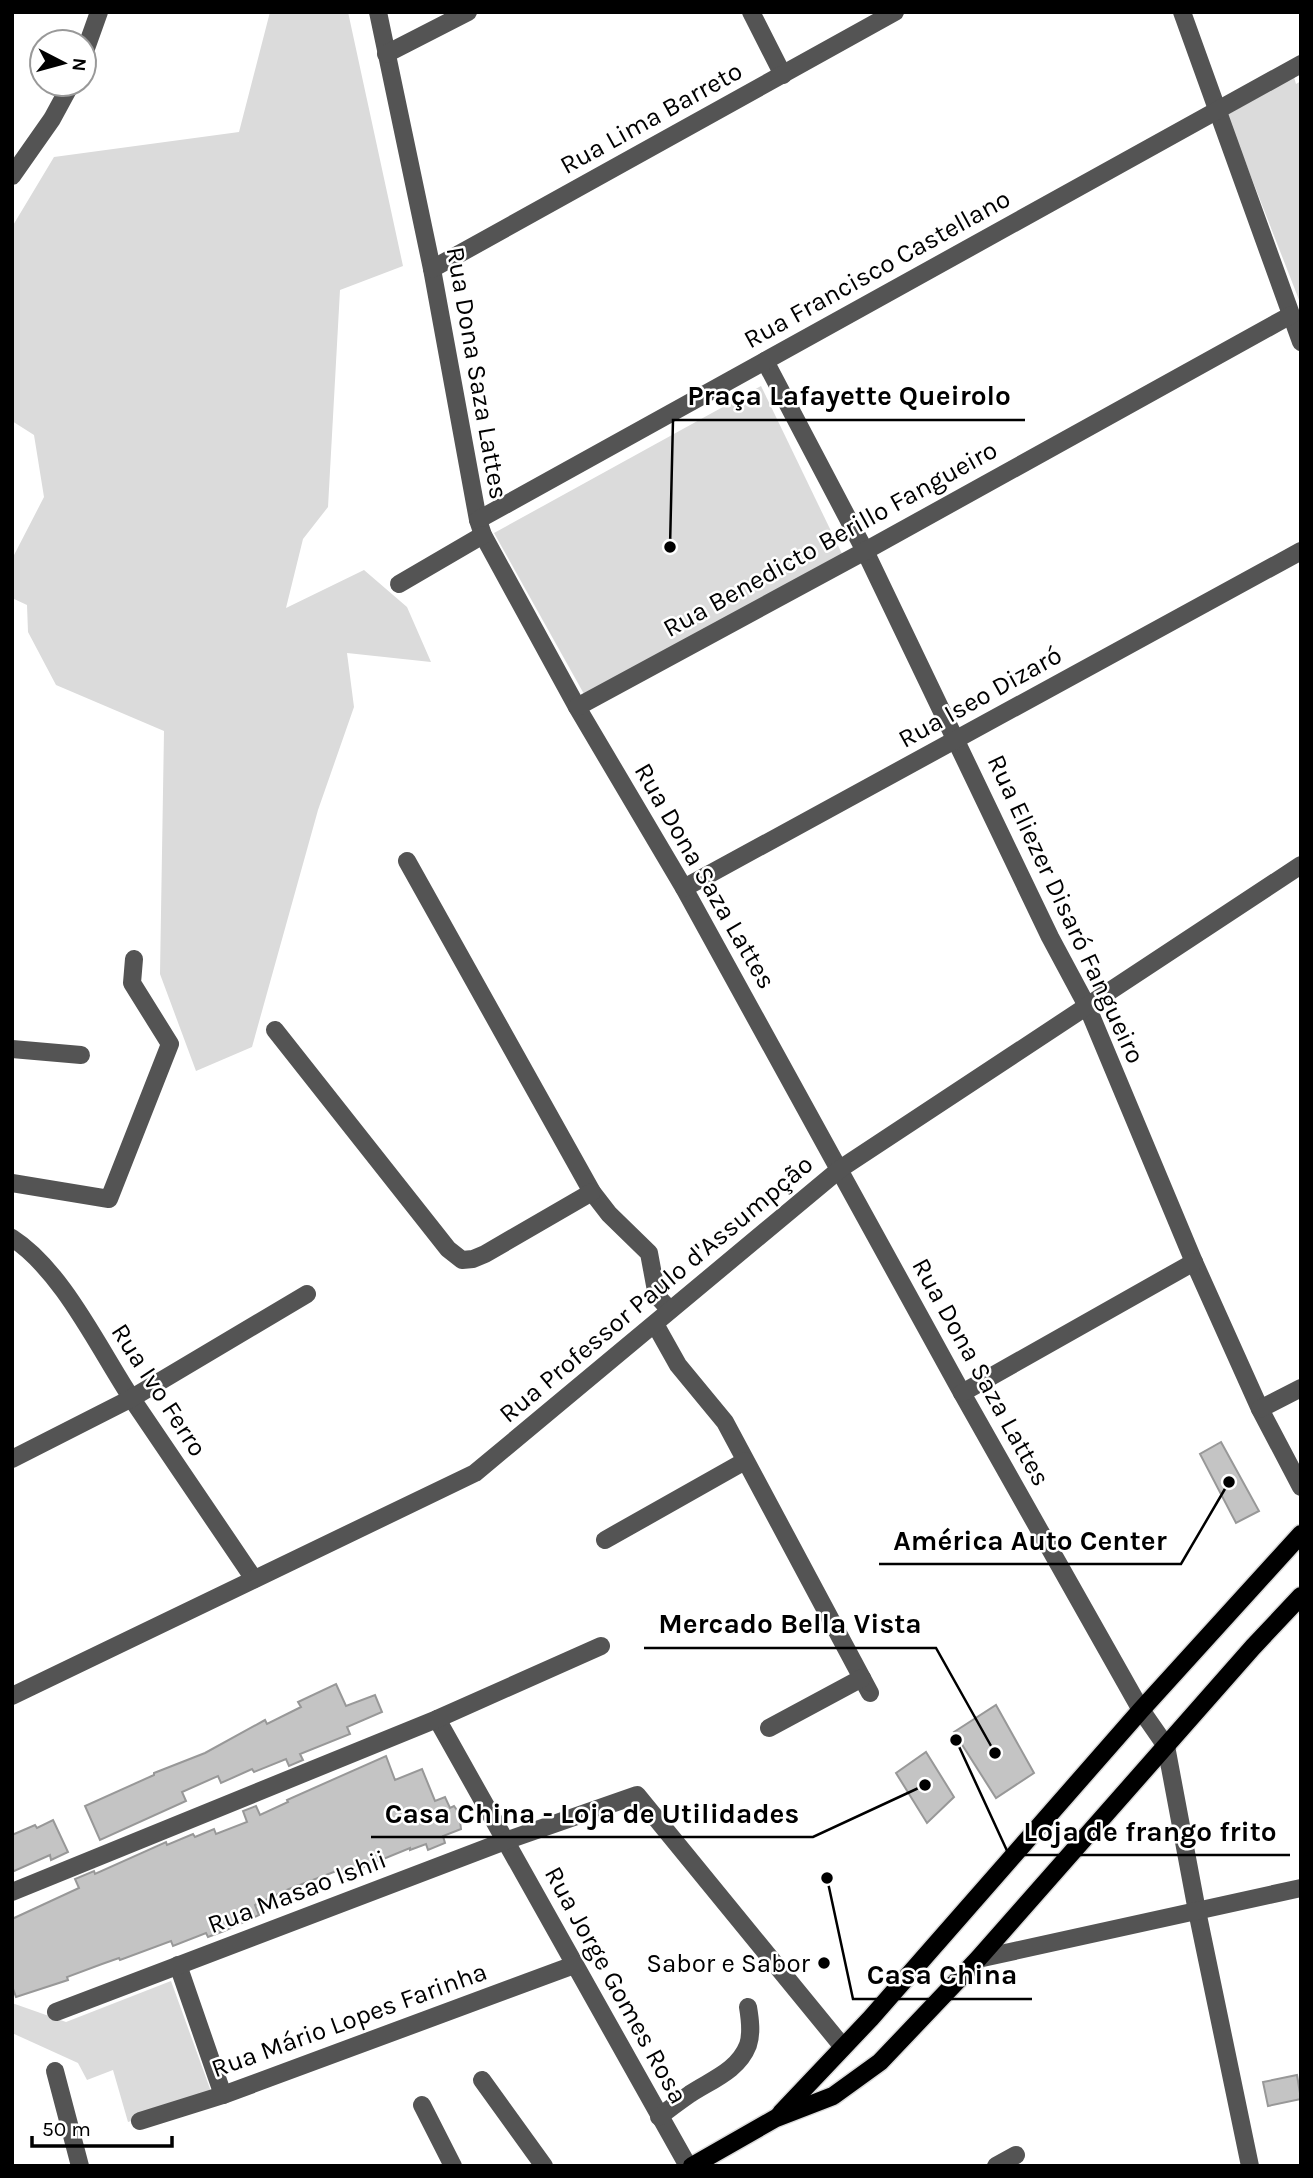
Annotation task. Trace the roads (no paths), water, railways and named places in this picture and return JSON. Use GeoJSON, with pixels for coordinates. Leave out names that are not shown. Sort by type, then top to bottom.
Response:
{"type":"FeatureCollection","features":[{"type":"Feature","properties":{"kind":"main road"},"geometry":{"type":"LineString","coordinates":[[776,2118],[843,2047],[1141,1710],[1301,1534]]}},
{"type":"Feature","properties":{"kind":"main road"},"geometry":{"type":"LineString","coordinates":[[690,2166],[776,2118],[833,2096],[880,2062],[978,1959],[1301,1596]]}},
{"type":"Feature","properties":{"kind":"street","name":"Rua Dona Saza Lattes"},"geometry":{"type":"LineString","coordinates":[[378,12],[432,270],[480,528],[577,707],[684,888],[962,1393],[1141,1710],[1166,1746]]}},
{"type":"Feature","properties":{"kind":"street"},"geometry":{"type":"LineString","coordinates":[[386,54],[468,12]]}},
{"type":"Feature","properties":{"kind":"street"},"geometry":{"type":"LineString","coordinates":[[751,12],[783,75]]}},
{"type":"Feature","properties":{"kind":"street","name":"Rua Lima Barreto"},"geometry":{"type":"LineString","coordinates":[[432,270],[895,12]]}},
{"type":"Feature","properties":{"kind":"street"},"geometry":{"type":"LineString","coordinates":[[1182,12],[1301,342]]}},
{"type":"Feature","properties":{"kind":"street","name":"Rua Francisco Castellano"},"geometry":{"type":"LineString","coordinates":[[399,584],[480,528],[765,361],[1301,64]]}},
{"type":"Feature","properties":{"kind":"street"},"geometry":{"type":"LineString","coordinates":[[12,176],[63,98]]}},
{"type":"Feature","properties":{"kind":"street","name":"Rua Benedicto Berillo Fangueiro"},"geometry":{"type":"LineString","coordinates":[[577,707],[1291,315]]}},
{"type":"Feature","properties":{"kind":"street","name":"Rua Eliezer Disaró Fangueiro"},"geometry":{"type":"LineString","coordinates":[[765,361],[865,551],[1050,937],[1087,1006],[1194,1262],[1260,1409],[1301,1487]]}},
{"type":"Feature","properties":{"kind":"street","name":"Rua Iseo Dizaró"},"geometry":{"type":"LineString","coordinates":[[684,888],[1301,551]]}},
{"type":"Feature","properties":{"kind":"street"},"geometry":{"type":"LineString","coordinates":[[407,861],[592,1192],[609,1214],[649,1253],[657,1296],[670,1310]]}},
{"type":"Feature","properties":{"kind":"street","name":"Rua Professor Paulo d'Assumpção"},"geometry":{"type":"LineString","coordinates":[[12,1696],[475,1473],[840,1169],[1301,865]]}},
{"type":"Feature","properties":{"kind":"street"},"geometry":{"type":"LineString","coordinates":[[12,1183],[109,1199],[170,1044],[132,983],[134,959]]}},
{"type":"Feature","properties":{"kind":"street"},"geometry":{"type":"LineString","coordinates":[[275,1030],[448,1249],[462,1260],[485,1254],[592,1192]]}},
{"type":"Feature","properties":{"kind":"street"},"geometry":{"type":"LineString","coordinates":[[12,1049],[81,1055]]}},
{"type":"Feature","properties":{"kind":"street","name":"Rua Ivo Ferro"},"geometry":{"type":"LineString","coordinates":[[12,1238],[24,1246],[61,1287],[131,1398],[254,1579]]}},
{"type":"Feature","properties":{"kind":"street"},"geometry":{"type":"LineString","coordinates":[[962,1393],[1194,1262]]}},
{"type":"Feature","properties":{"kind":"street"},"geometry":{"type":"LineString","coordinates":[[12,1459],[131,1398],[307,1294]]}},
{"type":"Feature","properties":{"kind":"street"},"geometry":{"type":"LineString","coordinates":[[655,1324],[677,1365],[719,1413],[866,1685],[769,1728]]}},
{"type":"Feature","properties":{"kind":"street"},"geometry":{"type":"LineString","coordinates":[[1260,1409],[1301,1388]]}},
{"type":"Feature","properties":{"kind":"street"},"geometry":{"type":"LineString","coordinates":[[605,1540],[745,1461]]}},
{"type":"Feature","properties":{"kind":"street"},"geometry":{"type":"LineString","coordinates":[[12,1892],[437,1719],[601,1646]]}},
{"type":"Feature","properties":{"kind":"street","name":"Rua Jorge Gomes Rosa"},"geometry":{"type":"LineString","coordinates":[[437,1719],[659,2117],[690,2166]]}},
{"type":"Feature","properties":{"kind":"street"},"geometry":{"type":"LineString","coordinates":[[1166,1746],[1250,2166]]}},
{"type":"Feature","properties":{"kind":"street","name":"Rua Masao Ishii"},"geometry":{"type":"LineString","coordinates":[[56,2012],[505,1841],[637,1795],[843,2047]]}},
{"type":"Feature","properties":{"kind":"street"},"geometry":{"type":"LineString","coordinates":[[978,1959],[1301,1888]]}},
{"type":"Feature","properties":{"kind":"street"},"geometry":{"type":"LineString","coordinates":[[178,1965],[223,2095]]}},
{"type":"Feature","properties":{"kind":"street","name":"Rua Mário Lopes Farinha"},"geometry":{"type":"LineString","coordinates":[[140,2121],[223,2095],[575,1965]]}},
{"type":"Feature","properties":{"kind":"street"},"geometry":{"type":"LineString","coordinates":[[659,2117],[725,2074],[738,2061],[748,2045],[751,2027],[748,2007]]}},
{"type":"Feature","properties":{"kind":"street"},"geometry":{"type":"LineString","coordinates":[[55,2071],[80,2166]]}},
{"type":"Feature","properties":{"kind":"street"},"geometry":{"type":"LineString","coordinates":[[482,2080],[544,2166]]}},
{"type":"Feature","properties":{"kind":"street"},"geometry":{"type":"LineString","coordinates":[[422,2105],[453,2166]]}},
{"type":"Feature","properties":{"kind":"street"},"geometry":{"type":"LineString","coordinates":[[996,2166],[1016,2155]]}},
{"type":"Feature","properties":{"kind":"place","name":"Praça Lafayette Queirolo"},"geometry":{"type":"Point","coordinates":[670,547]}},
{"type":"Feature","properties":{"kind":"place","name":"América Auto Center"},"geometry":{"type":"Point","coordinates":[1229,1482]}},
{"type":"Feature","properties":{"kind":"place","name":"Loja de frango frito"},"geometry":{"type":"Point","coordinates":[956,1740]}},
{"type":"Feature","properties":{"kind":"place","name":"Mercado Bella Vista"},"geometry":{"type":"Point","coordinates":[995,1753]}},
{"type":"Feature","properties":{"kind":"place","name":"Casa China - Loja de Utilidades"},"geometry":{"type":"Point","coordinates":[925,1785]}},
{"type":"Feature","properties":{"kind":"place","name":"Casa China"},"geometry":{"type":"Point","coordinates":[827,1878]}},
{"type":"Feature","properties":{"kind":"place","name":"Sabor e Sabor"},"geometry":{"type":"Point","coordinates":[824,1963]}}]}
